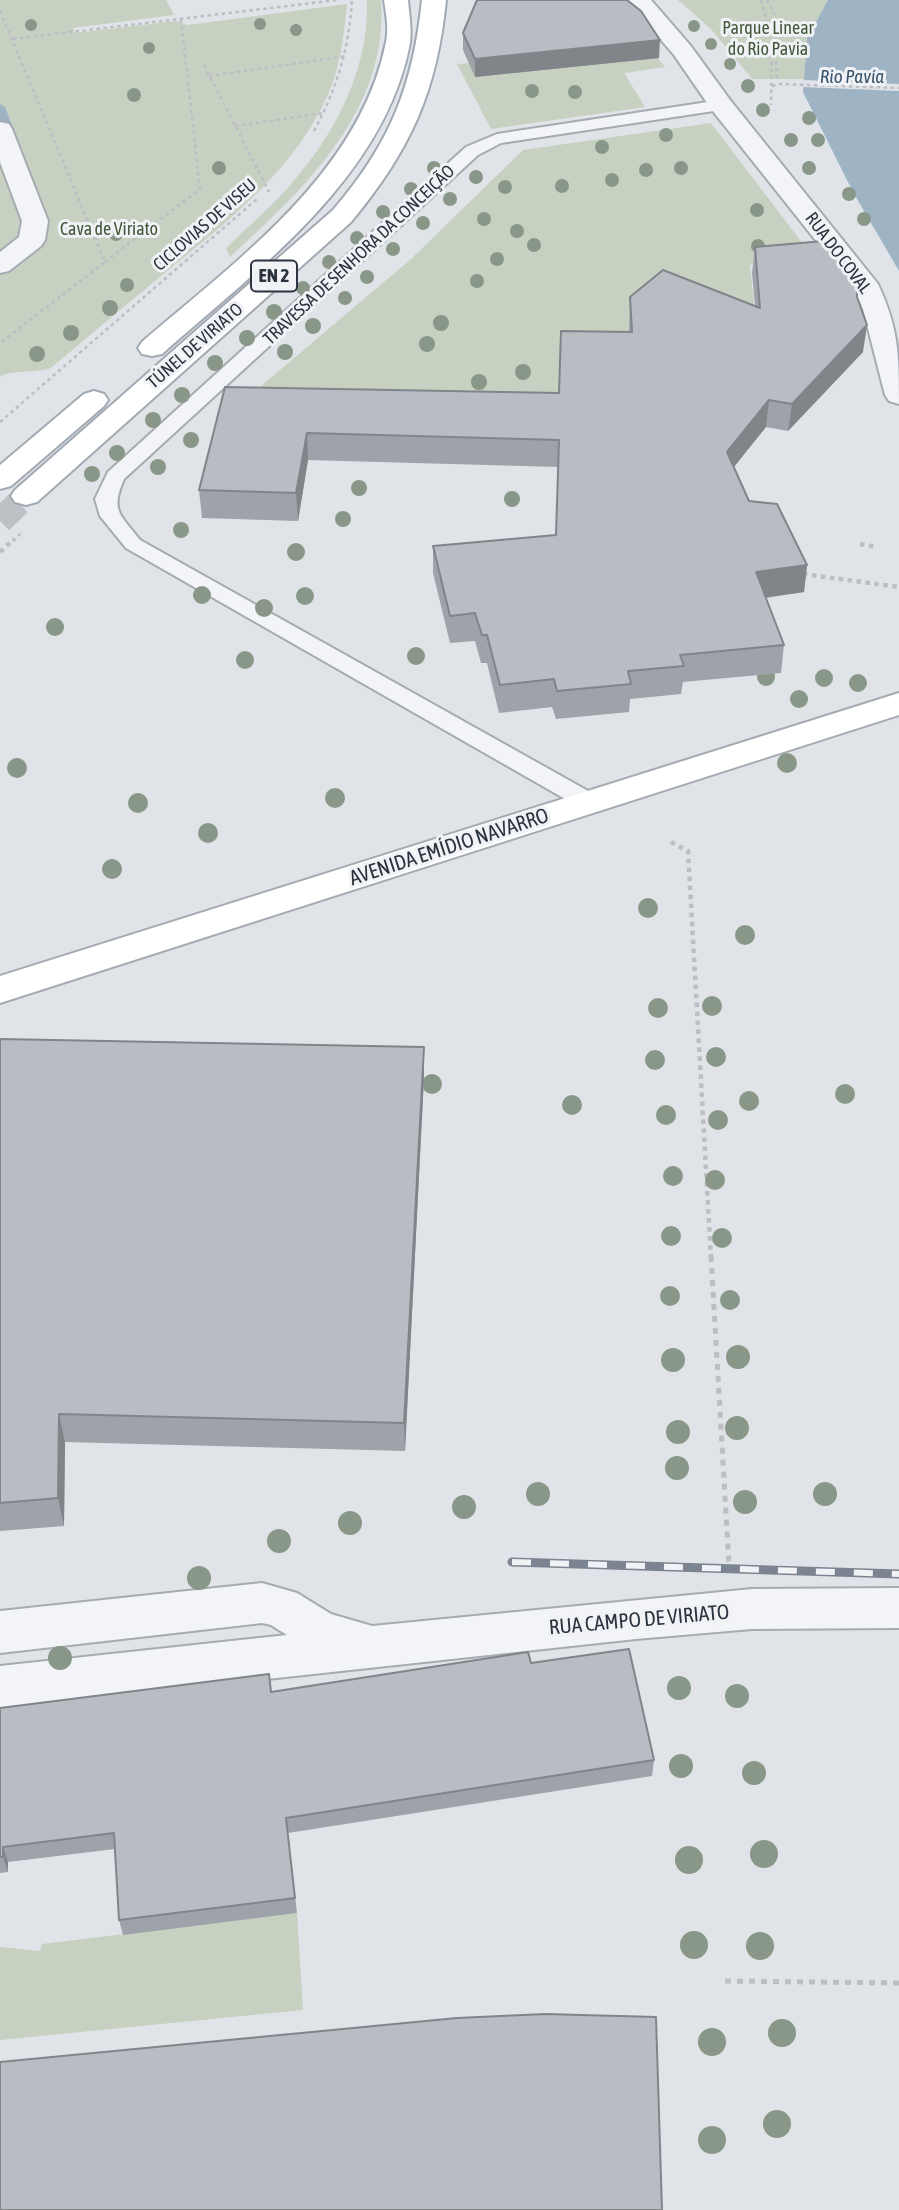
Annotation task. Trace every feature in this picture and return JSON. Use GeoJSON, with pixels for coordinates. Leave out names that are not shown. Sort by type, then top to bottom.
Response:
{"type":"FeatureCollection","features":[{"type":"Feature","properties":{"kind":"main road","name":"TÚNEL DE VIRIATO"},"geometry":{"type":"LineString","coordinates":[[131,367],[263,248],[331,179],[356,143],[383,92],[398,43],[396,0]]}},
{"type":"Feature","properties":{"kind":"main road","name":"TÚNEL DE VIRIATO"},"geometry":{"type":"LineString","coordinates":[[26,496],[342,216],[372,181],[395,145],[424,76],[431,44],[434,0]]}},
{"type":"Feature","properties":{"kind":"main road"},"geometry":{"type":"LineString","coordinates":[[0,480],[111,386]]}},
{"type":"Feature","properties":{"kind":"main road","name":"AVENIDA EMÍDIO NAVARRO"},"geometry":{"type":"LineString","coordinates":[[0,990],[899,704]]}},
{"type":"Feature","properties":{"kind":"street","name":"RUA DO COVAL"},"geometry":{"type":"LineString","coordinates":[[639,0],[682,50],[721,106],[866,284],[877,309],[899,395]]}},
{"type":"Feature","properties":{"kind":"street"},"geometry":{"type":"LineString","coordinates":[[0,129],[35,221],[32,240],[0,265]]}},
{"type":"Feature","properties":{"kind":"street","name":"RUA CAMPO DE VIRIATO"},"geometry":{"type":"LineString","coordinates":[[0,1632],[262,1603],[281,1606],[319,1631],[380,1647]]}},
{"type":"Feature","properties":{"kind":"street","name":"RUA CAMPO DE VIRIATO"},"geometry":{"type":"LineString","coordinates":[[0,1687],[731,1611],[899,1608]]}},
{"type":"Feature","properties":{"kind":"lane","name":"TRAVESSA DE SENHORA DA CONCEIÇÃO"},"geometry":{"type":"LineString","coordinates":[[589,802],[133,544],[110,516],[105,499],[115,476],[472,151],[497,139],[721,106]]}},
{"type":"Feature","properties":{"kind":"path"},"geometry":{"type":"LineString","coordinates":[[13,39],[182,21],[337,0]]}},
{"type":"Feature","properties":{"kind":"path"},"geometry":{"type":"LineString","coordinates":[[313,132],[343,75],[351,39],[352,0]]}},
{"type":"Feature","properties":{"kind":"path"},"geometry":{"type":"LineString","coordinates":[[740,127],[770,118],[770,19],[761,0]]}},
{"type":"Feature","properties":{"kind":"path"},"geometry":{"type":"LineString","coordinates":[[768,0],[774,12],[776,79]]}},
{"type":"Feature","properties":{"kind":"path"},"geometry":{"type":"LineString","coordinates":[[105,262],[200,188],[182,21]]}},
{"type":"Feature","properties":{"kind":"path"},"geometry":{"type":"LineString","coordinates":[[209,76],[352,55]]}},
{"type":"Feature","properties":{"kind":"path"},"geometry":{"type":"LineString","coordinates":[[204,65],[235,126],[330,113]]}},
{"type":"Feature","properties":{"kind":"path"},"geometry":{"type":"LineString","coordinates":[[772,86],[804,83],[899,87]]}},
{"type":"Feature","properties":{"kind":"path","name":"CICLOVIAS DE VISEU"},"geometry":{"type":"LineString","coordinates":[[235,126],[269,192],[277,180]]}},
{"type":"Feature","properties":{"kind":"path","name":"CICLOVIAS DE VISEU"},"geometry":{"type":"LineString","coordinates":[[0,422],[257,199]]}},
{"type":"Feature","properties":{"kind":"path"},"geometry":{"type":"LineString","coordinates":[[860,544],[876,547]]}},
{"type":"Feature","properties":{"kind":"path"},"geometry":{"type":"LineString","coordinates":[[794,573],[899,587]]}},
{"type":"Feature","properties":{"kind":"path"},"geometry":{"type":"LineString","coordinates":[[671,842],[688,851],[731,1611]]}},
{"type":"Feature","properties":{"kind":"path"},"geometry":{"type":"LineString","coordinates":[[726,1981],[899,1983]]}},
{"type":"Feature","properties":{"kind":"green space","name":"Cava de Viriato"},"geometry":{"type":"Polygon","coordinates":[[[0,0],[166,0],[174,15],[73,28],[75,33],[176,21],[188,25],[347,4],[339,60],[329,92],[299,145],[258,192],[51,368],[10,373],[0,377],[0,0]]]}},
{"type":"Feature","properties":{"kind":"green space"},"geometry":{"type":"Polygon","coordinates":[[[367,0],[381,0],[380,40],[371,77],[356,112],[312,175],[286,204],[230,257],[226,248],[291,184],[335,122],[356,75],[366,26],[367,0]]]}},
{"type":"Feature","properties":{"kind":"green space","name":"Parque Linear do Rio Pavia"},"geometry":{"type":"Polygon","coordinates":[[[678,0],[828,0],[807,38],[804,79],[752,79],[711,29],[678,0]]]}},
{"type":"Feature","properties":{"kind":"green space"},"geometry":{"type":"Polygon","coordinates":[[[657,57],[665,67],[624,73],[645,107],[491,129],[457,64],[469,63],[476,77],[657,57]]]}},
{"type":"Feature","properties":{"kind":"green space"},"geometry":{"type":"Polygon","coordinates":[[[711,123],[810,253],[750,265],[756,324],[711,390],[228,414],[411,259],[523,150],[711,123]]]}},
{"type":"Feature","properties":{"kind":"green space"},"geometry":{"type":"Polygon","coordinates":[[[297,1913],[303,2010],[0,2040],[0,1947],[40,1951],[42,1944],[297,1913]]]}},
{"type":"Feature","properties":{"kind":"water","name":"Rio Pavía"},"geometry":{"type":"Polygon","coordinates":[[[828,0],[899,0],[899,271],[853,192],[803,92],[807,38],[828,0]]]}},
{"type":"Feature","properties":{"kind":"pier"},"geometry":{"type":"Polygon","coordinates":[[[804,80],[899,84],[899,91],[803,87],[804,80]]]}},
{"type":"Feature","properties":{"kind":"building"},"geometry":{"type":"Polygon","coordinates":[[[477,0],[627,0],[641,11],[660,40],[475,59],[463,33],[477,0]]]}},
{"type":"Feature","properties":{"kind":"building"},"geometry":{"type":"Polygon","coordinates":[[[835,240],[857,288],[857,297],[867,325],[792,404],[769,400],[727,452],[749,501],[777,504],[807,565],[756,572],[784,645],[680,655],[684,666],[628,671],[631,684],[557,691],[554,679],[500,685],[487,635],[482,635],[475,613],[450,616],[433,546],[556,535],[559,440],[307,433],[296,493],[199,490],[225,387],[559,393],[561,331],[632,332],[630,297],[663,270],[760,308],[755,247],[835,240]]]}},
{"type":"Feature","properties":{"kind":"building"},"geometry":{"type":"Polygon","coordinates":[[[0,1039],[424,1047],[404,1423],[59,1414],[58,1498],[0,1503],[0,1039]]]}},
{"type":"Feature","properties":{"kind":"building"},"geometry":{"type":"Polygon","coordinates":[[[629,1649],[654,1760],[286,1818],[295,1898],[119,1920],[114,1833],[3,1847],[3,1857],[0,1857],[0,1708],[269,1674],[271,1692],[528,1652],[531,1663],[629,1649]]]}},
{"type":"Feature","properties":{"kind":"building"},"geometry":{"type":"Polygon","coordinates":[[[545,2014],[656,2017],[662,2210],[0,2210],[0,2062],[457,2018],[545,2014]]]}},
{"type":"Feature","properties":{"kind":"waterway"},"geometry":{"type":"LineString","coordinates":[[0,107],[14,143]]}},
{"type":"Feature","properties":{"kind":"tunnel"},"geometry":{"type":"LineString","coordinates":[[0,521],[26,496]]}},
{"type":"Feature","properties":{"kind":"railway"},"geometry":{"type":"LineString","coordinates":[[512,1562],[899,1574]]}}]}
